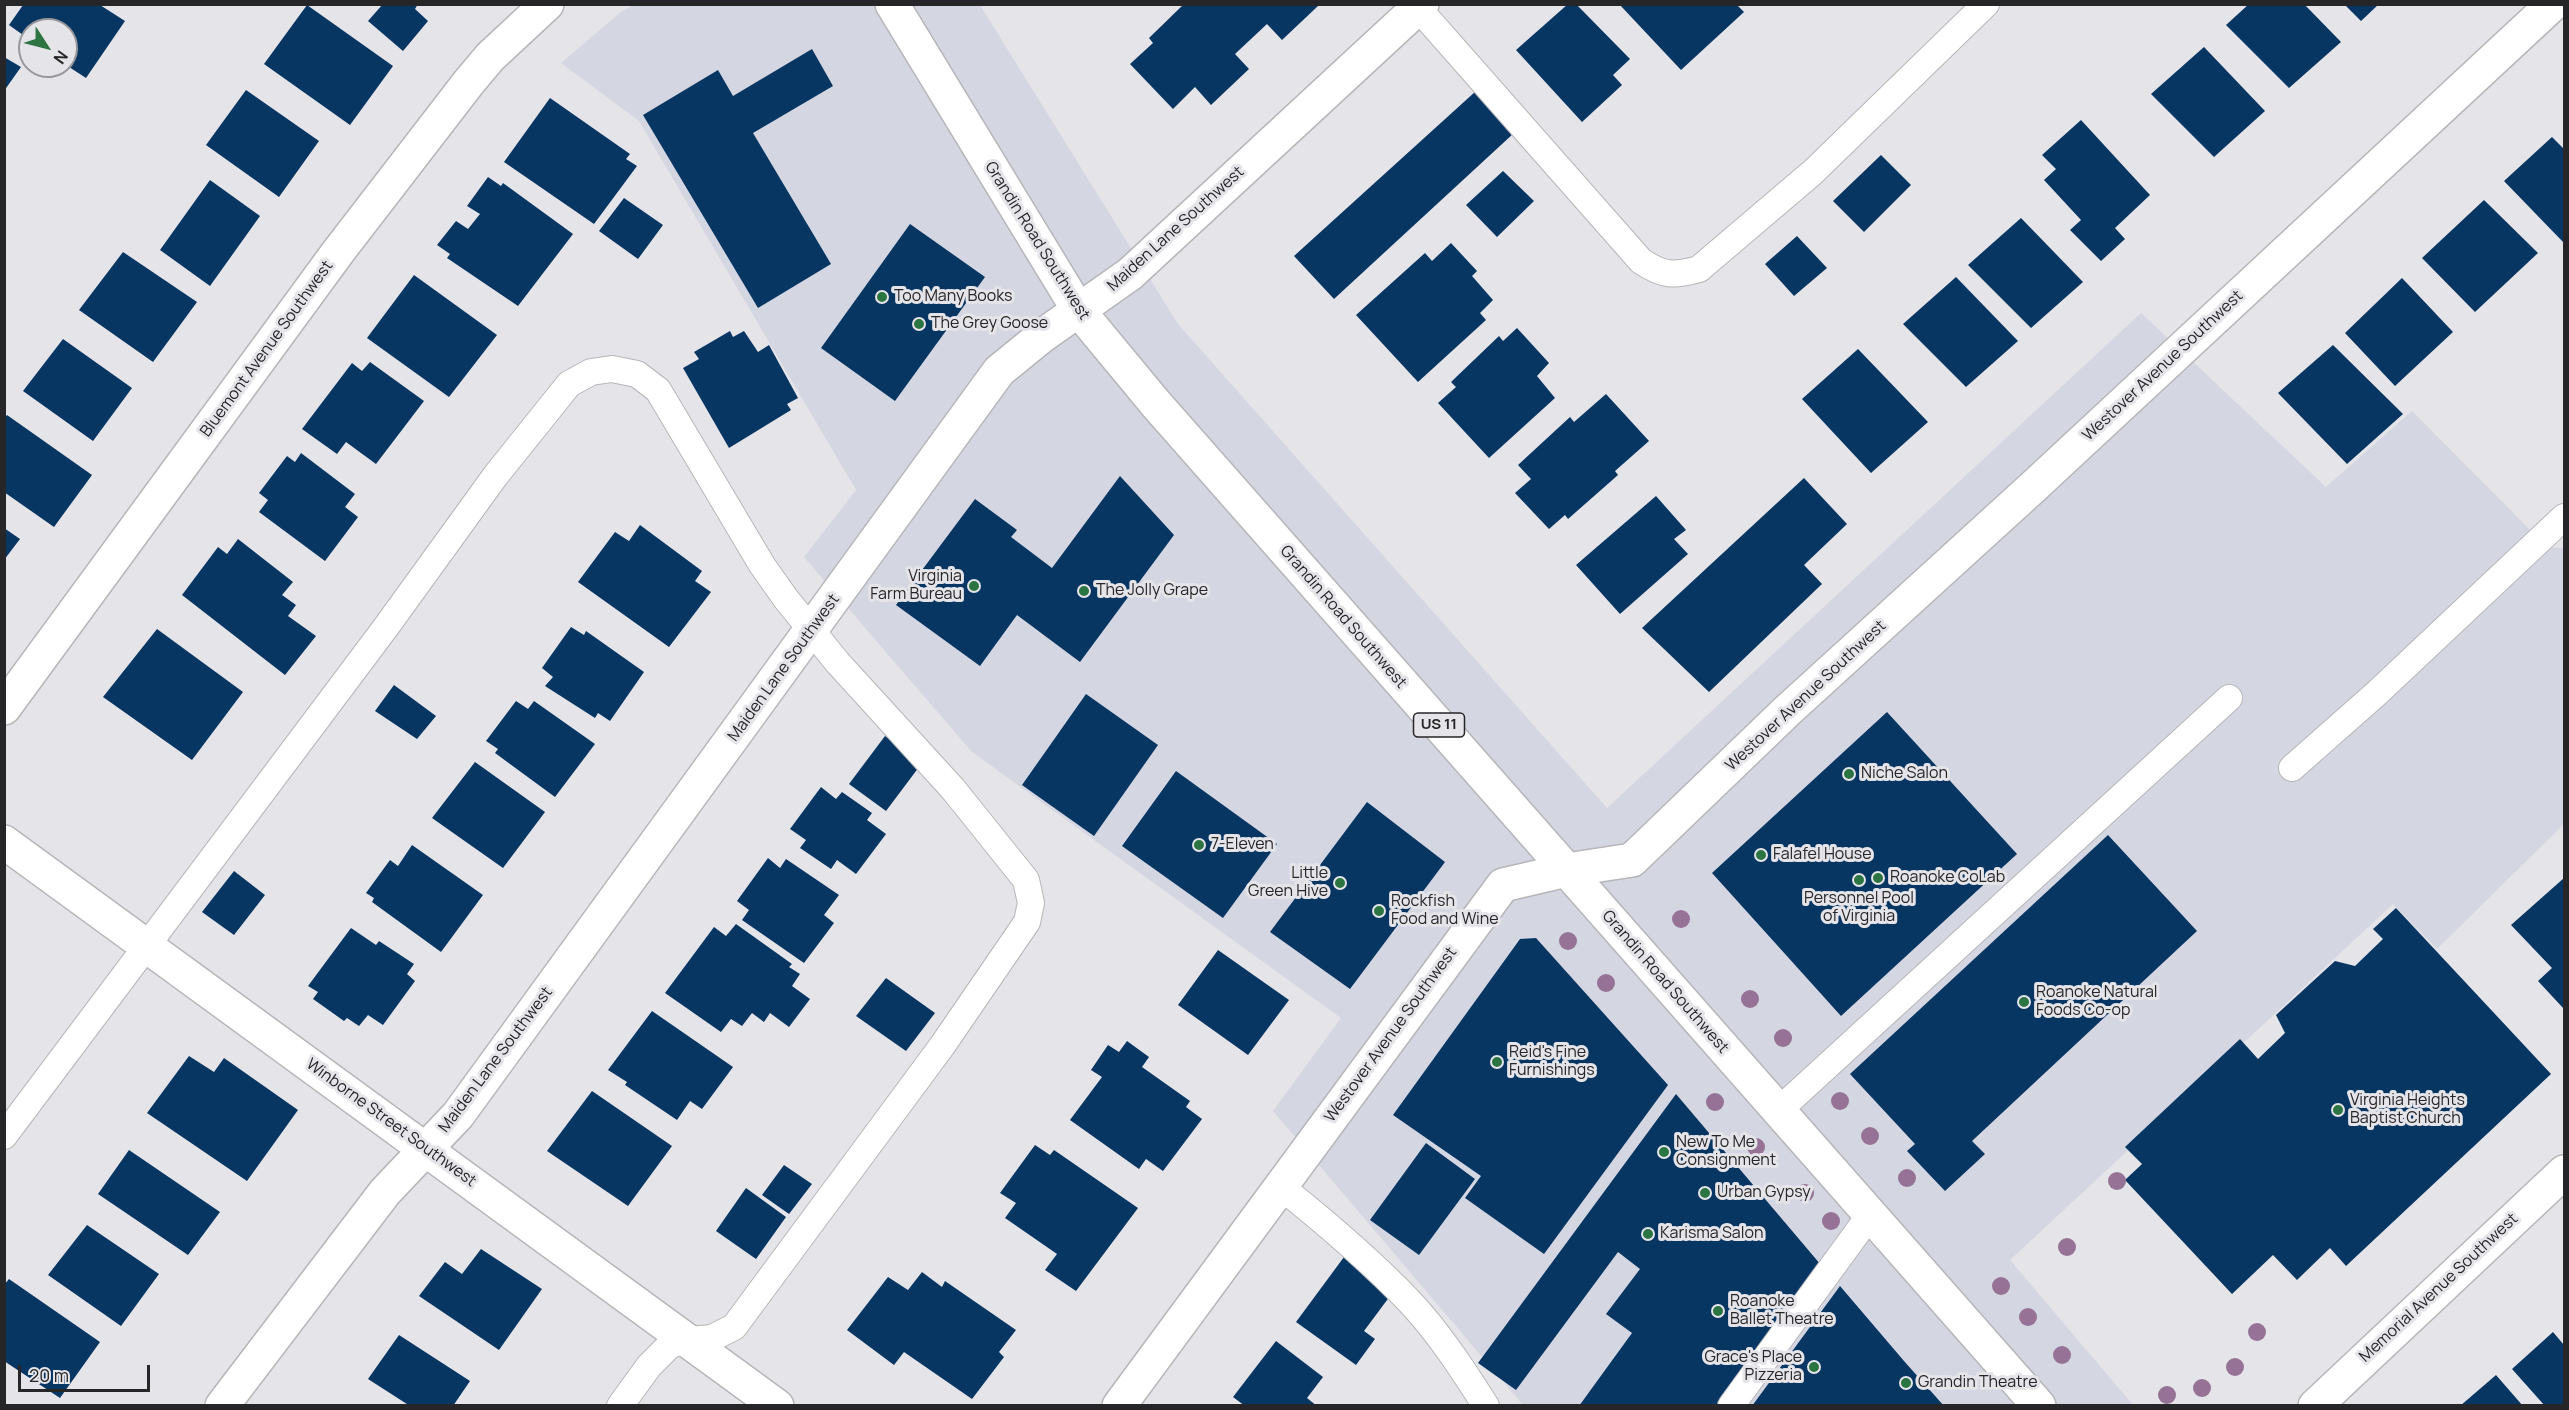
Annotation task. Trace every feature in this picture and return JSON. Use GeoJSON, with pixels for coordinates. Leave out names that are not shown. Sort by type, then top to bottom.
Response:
{"type":"FeatureCollection","features":[{"type":"Feature","properties":{"kind":"street","name":"Bluemont Avenue Southwest"},"geometry":{"type":"LineString","coordinates":[[4,708],[338,252],[432,129],[490,57],[546,4]]}},
{"type":"Feature","properties":{"kind":"street","name":"Grandin Road Southwest"},"geometry":{"type":"LineString","coordinates":[[892,4],[1079,311],[1156,404],[2039,1406]]}},
{"type":"Feature","properties":{"kind":"street","name":"Westover Avenue Southwest"},"geometry":{"type":"LineString","coordinates":[[1119,1406],[1503,885],[1567,870],[1632,860],[1787,711],[2032,488],[2553,4]]}},
{"type":"Feature","properties":{"kind":"street","name":"Maiden Lane Southwest"},"geometry":{"type":"LineString","coordinates":[[222,1406],[385,1192],[458,1115],[999,371],[1042,336],[1130,274],[1420,6]]}},
{"type":"Feature","properties":{"kind":"street","name":"Winborne Street Southwest"},"geometry":{"type":"LineString","coordinates":[[4,842],[777,1406]]}},
{"type":"Feature","properties":{"kind":"street","name":"Memorial Avenue Southwest"},"geometry":{"type":"LineString","coordinates":[[2332,1399],[2565,1172]]}},
{"type":"Feature","properties":{"kind":"lane"},"geometry":{"type":"LineString","coordinates":[[1420,6],[1641,261],[1656,271],[1678,275],[1699,269],[1813,172],[1986,4]]}},
{"type":"Feature","properties":{"kind":"lane"},"geometry":{"type":"LineString","coordinates":[[4,1136],[386,627],[496,475],[568,384],[591,372],[612,369],[637,374],[658,390],[762,565],[811,631],[953,789],[1026,880],[1031,903],[1027,922],[942,1046],[734,1327],[712,1338],[688,1340],[670,1346],[650,1366],[620,1406]]}},
{"type":"Feature","properties":{"kind":"lane"},"geometry":{"type":"LineString","coordinates":[[2292,768],[2386,685],[2565,517]]}},
{"type":"Feature","properties":{"kind":"lane"},"geometry":{"type":"LineString","coordinates":[[1778,1111],[2229,698]]}},
{"type":"Feature","properties":{"kind":"lane"},"geometry":{"type":"LineString","coordinates":[[1280,1186],[1325,1221],[1411,1303],[1458,1362],[1486,1406]]}},
{"type":"Feature","properties":{"kind":"lane"},"geometry":{"type":"LineString","coordinates":[[1731,1406],[1870,1215]]}},
{"type":"Feature","properties":{"kind":"shaded area"},"geometry":{"type":"Polygon","coordinates":[[[634,5],[980,5],[1178,324],[1607,808],[2141,313],[2326,487],[2412,411],[2547,547],[2564,548],[2564,824],[2437,949],[2393,904],[2010,1260],[2133,1405],[1523,1405],[1273,1111],[1341,1018],[972,752],[804,557],[856,490],[639,121],[561,63],[622,11],[634,5]]]}},
{"type":"Feature","properties":{"kind":"building"},"geometry":{"type":"Polygon","coordinates":[[[383,4],[418,4],[415,9],[428,21],[403,51],[368,21],[383,4]]]}},
{"type":"Feature","properties":{"kind":"building"},"geometry":{"type":"Polygon","coordinates":[[[1184,4],[1317,4],[1318,6],[1282,40],[1267,24],[1235,54],[1249,69],[1211,105],[1195,87],[1173,109],[1130,64],[1153,43],[1149,38],[1184,4]]]}},
{"type":"Feature","properties":{"kind":"building"},"geometry":{"type":"Polygon","coordinates":[[[1568,4],[1576,4],[1630,59],[1613,75],[1622,85],[1582,122],[1516,50],[1568,4]]]}},
{"type":"Feature","properties":{"kind":"building"},"geometry":{"type":"Polygon","coordinates":[[[1619,4],[1736,4],[1744,12],[1681,70],[1619,4]]]}},
{"type":"Feature","properties":{"kind":"building"},"geometry":{"type":"Polygon","coordinates":[[[2249,4],[2304,4],[2341,42],[2289,88],[2226,25],[2249,4]]]}},
{"type":"Feature","properties":{"kind":"building"},"geometry":{"type":"Polygon","coordinates":[[[2344,4],[2379,4],[2361,21],[2344,4]]]}},
{"type":"Feature","properties":{"kind":"building"},"geometry":{"type":"Polygon","coordinates":[[[23,5],[100,5],[125,21],[86,78],[78,73],[78,18],[18,18],[18,31],[9,25],[23,5]]]}},
{"type":"Feature","properties":{"kind":"building"},"geometry":{"type":"Polygon","coordinates":[[[307,5],[393,66],[350,125],[264,64],[307,5]]]}},
{"type":"Feature","properties":{"kind":"building"},"geometry":{"type":"Polygon","coordinates":[[[2204,47],[2265,111],[2214,157],[2151,94],[2204,47]]]}},
{"type":"Feature","properties":{"kind":"building"},"geometry":{"type":"Polygon","coordinates":[[[812,49],[833,86],[753,133],[831,264],[758,308],[643,115],[718,70],[733,96],[812,49]]]}},
{"type":"Feature","properties":{"kind":"building"},"geometry":{"type":"Polygon","coordinates":[[[4,57],[18,65],[18,71],[4,91],[4,57]]]}},
{"type":"Feature","properties":{"kind":"building"},"geometry":{"type":"Polygon","coordinates":[[[246,90],[319,141],[279,197],[206,145],[246,90]]]}},
{"type":"Feature","properties":{"kind":"building"},"geometry":{"type":"Polygon","coordinates":[[[1476,91],[1514,133],[1334,299],[1294,256],[1476,91]]]}},
{"type":"Feature","properties":{"kind":"building"},"geometry":{"type":"Polygon","coordinates":[[[550,98],[630,154],[626,159],[637,166],[594,224],[504,162],[550,98]]]}},
{"type":"Feature","properties":{"kind":"building"},"geometry":{"type":"Polygon","coordinates":[[[2081,120],[2150,195],[2115,228],[2125,239],[2101,261],[2070,230],[2081,220],[2044,180],[2056,169],[2042,155],[2081,120]]]}},
{"type":"Feature","properties":{"kind":"building"},"geometry":{"type":"Polygon","coordinates":[[[2552,137],[2564,149],[2564,243],[2504,181],[2552,137]]]}},
{"type":"Feature","properties":{"kind":"building"},"geometry":{"type":"Polygon","coordinates":[[[1881,155],[1911,185],[1864,232],[1833,201],[1881,155]]]}},
{"type":"Feature","properties":{"kind":"building"},"geometry":{"type":"Polygon","coordinates":[[[1503,171],[1534,201],[1497,237],[1466,205],[1503,171]]]}},
{"type":"Feature","properties":{"kind":"building"},"geometry":{"type":"Polygon","coordinates":[[[488,177],[501,186],[503,183],[573,234],[518,306],[447,258],[450,254],[437,245],[456,221],[468,229],[480,214],[467,206],[488,177]]]}},
{"type":"Feature","properties":{"kind":"building"},"geometry":{"type":"Polygon","coordinates":[[[210,180],[260,216],[210,286],[160,250],[210,180]]]}},
{"type":"Feature","properties":{"kind":"building"},"geometry":{"type":"Polygon","coordinates":[[[624,198],[663,225],[638,259],[599,231],[624,198]]]}},
{"type":"Feature","properties":{"kind":"building"},"geometry":{"type":"Polygon","coordinates":[[[2484,200],[2538,253],[2475,312],[2422,258],[2484,200]]]}},
{"type":"Feature","properties":{"kind":"building"},"geometry":{"type":"Polygon","coordinates":[[[2021,218],[2083,282],[2031,328],[1968,265],[2021,218]]]}},
{"type":"Feature","properties":{"kind":"building"},"geometry":{"type":"Polygon","coordinates":[[[910,224],[985,277],[895,401],[821,348],[910,224]]]}},
{"type":"Feature","properties":{"kind":"building"},"geometry":{"type":"Polygon","coordinates":[[[1797,236],[1827,268],[1794,296],[1765,264],[1797,236]]]}},
{"type":"Feature","properties":{"kind":"building"},"geometry":{"type":"Polygon","coordinates":[[[1451,243],[1477,271],[1472,276],[1493,300],[1480,313],[1486,320],[1418,382],[1356,315],[1425,253],[1432,261],[1451,243]]]}},
{"type":"Feature","properties":{"kind":"building"},"geometry":{"type":"Polygon","coordinates":[[[123,252],[197,302],[153,362],[79,310],[123,252]]]}},
{"type":"Feature","properties":{"kind":"building"},"geometry":{"type":"Polygon","coordinates":[[[414,275],[497,335],[449,397],[367,338],[414,275]]]}},
{"type":"Feature","properties":{"kind":"building"},"geometry":{"type":"Polygon","coordinates":[[[1956,277],[2018,341],[1966,387],[1903,324],[1956,277]]]}},
{"type":"Feature","properties":{"kind":"building"},"geometry":{"type":"Polygon","coordinates":[[[2402,278],[2453,332],[2395,386],[2345,333],[2402,278]]]}},
{"type":"Feature","properties":{"kind":"building"},"geometry":{"type":"Polygon","coordinates":[[[1517,328],[1549,363],[1537,376],[1555,398],[1489,458],[1438,403],[1456,387],[1451,382],[1499,336],[1503,341],[1517,328]]]}},
{"type":"Feature","properties":{"kind":"building"},"geometry":{"type":"Polygon","coordinates":[[[730,331],[733,337],[744,331],[758,352],[769,345],[798,398],[787,404],[791,410],[729,448],[683,368],[699,359],[694,352],[730,331]]]}},
{"type":"Feature","properties":{"kind":"building"},"geometry":{"type":"Polygon","coordinates":[[[63,339],[132,388],[93,441],[23,391],[63,339]]]}},
{"type":"Feature","properties":{"kind":"building"},"geometry":{"type":"Polygon","coordinates":[[[2333,345],[2403,414],[2347,464],[2278,393],[2333,345]]]}},
{"type":"Feature","properties":{"kind":"building"},"geometry":{"type":"Polygon","coordinates":[[[1858,349],[1928,422],[1871,473],[1802,399],[1858,349]]]}},
{"type":"Feature","properties":{"kind":"building"},"geometry":{"type":"Polygon","coordinates":[[[370,362],[424,401],[376,464],[346,442],[337,454],[302,429],[352,363],[362,371],[370,362]]]}},
{"type":"Feature","properties":{"kind":"building"},"geometry":{"type":"Polygon","coordinates":[[[1606,394],[1649,441],[1615,471],[1618,475],[1568,519],[1565,515],[1549,529],[1515,493],[1531,479],[1518,465],[1570,417],[1574,422],[1606,394]]]}},
{"type":"Feature","properties":{"kind":"building"},"geometry":{"type":"Polygon","coordinates":[[[7,415],[92,475],[54,527],[4,492],[4,419],[7,415]]]}},
{"type":"Feature","properties":{"kind":"building"},"geometry":{"type":"Polygon","coordinates":[[[301,453],[355,494],[345,507],[358,517],[325,561],[259,512],[268,500],[259,493],[287,456],[295,462],[301,453]]]}},
{"type":"Feature","properties":{"kind":"building"},"geometry":{"type":"Polygon","coordinates":[[[1120,476],[1174,535],[1080,662],[1017,615],[980,666],[896,605],[975,499],[1017,530],[1011,537],[1052,568],[1120,476]]]}},
{"type":"Feature","properties":{"kind":"building"},"geometry":{"type":"Polygon","coordinates":[[[1804,478],[1847,524],[1804,565],[1822,584],[1709,692],[1642,628],[1804,478]]]}},
{"type":"Feature","properties":{"kind":"building"},"geometry":{"type":"Polygon","coordinates":[[[1656,496],[1686,530],[1674,539],[1688,554],[1620,614],[1576,565],[1656,496]]]}},
{"type":"Feature","properties":{"kind":"building"},"geometry":{"type":"Polygon","coordinates":[[[640,525],[702,571],[695,581],[711,592],[669,647],[578,582],[615,532],[629,541],[640,525]]]}},
{"type":"Feature","properties":{"kind":"building"},"geometry":{"type":"Polygon","coordinates":[[[4,528],[20,539],[4,560],[4,528]]]}},
{"type":"Feature","properties":{"kind":"building"},"geometry":{"type":"Polygon","coordinates":[[[238,539],[293,582],[282,595],[296,605],[288,616],[316,636],[285,675],[182,595],[218,547],[227,554],[238,539]]]}},
{"type":"Feature","properties":{"kind":"building"},"geometry":{"type":"Polygon","coordinates":[[[571,627],[584,635],[586,631],[644,672],[610,721],[598,713],[595,718],[545,686],[553,677],[542,668],[571,627]]]}},
{"type":"Feature","properties":{"kind":"building"},"geometry":{"type":"Polygon","coordinates":[[[157,629],[243,692],[192,760],[103,697],[157,629]]]}},
{"type":"Feature","properties":{"kind":"building"},"geometry":{"type":"Polygon","coordinates":[[[394,685],[436,716],[417,739],[375,711],[394,685]]]}},
{"type":"Feature","properties":{"kind":"building"},"geometry":{"type":"Polygon","coordinates":[[[1086,694],[1158,745],[1094,836],[1022,785],[1086,694]]]}},
{"type":"Feature","properties":{"kind":"building"},"geometry":{"type":"Polygon","coordinates":[[[516,701],[528,709],[534,701],[595,744],[555,797],[495,753],[498,749],[486,741],[516,701]]]}},
{"type":"Feature","properties":{"kind":"building","name":"Roanoke CoLab"},"geometry":{"type":"Polygon","coordinates":[[[1887,712],[2017,854],[1841,1016],[1712,873],[1887,712]]]}},
{"type":"Feature","properties":{"kind":"building"},"geometry":{"type":"Polygon","coordinates":[[[885,736],[922,763],[886,811],[849,784],[885,736]]]}},
{"type":"Feature","properties":{"kind":"building"},"geometry":{"type":"Polygon","coordinates":[[[475,762],[545,812],[503,868],[432,818],[475,762]]]}},
{"type":"Feature","properties":{"kind":"building","name":"7-Eleven"},"geometry":{"type":"Polygon","coordinates":[[[1176,771],[1277,844],[1223,918],[1122,846],[1176,771]]]}},
{"type":"Feature","properties":{"kind":"building"},"geometry":{"type":"Polygon","coordinates":[[[821,787],[836,799],[842,792],[872,813],[867,820],[886,834],[856,874],[837,860],[831,869],[800,848],[806,840],[790,829],[821,787]]]}},
{"type":"Feature","properties":{"kind":"building"},"geometry":{"type":"Polygon","coordinates":[[[1367,802],[1445,862],[1350,989],[1270,932],[1367,802]]]}},
{"type":"Feature","properties":{"kind":"building","name":"Roanoke Natural Foods Co-op"},"geometry":{"type":"Polygon","coordinates":[[[2108,835],[2197,931],[1972,1141],[1985,1154],[1945,1191],[1907,1151],[1915,1144],[1850,1074],[2108,835]]]}},
{"type":"Feature","properties":{"kind":"building"},"geometry":{"type":"Polygon","coordinates":[[[412,845],[483,895],[441,952],[372,902],[374,898],[366,893],[390,860],[398,866],[412,845]]]}},
{"type":"Feature","properties":{"kind":"building"},"geometry":{"type":"Polygon","coordinates":[[[768,858],[780,868],[786,859],[839,895],[824,915],[834,923],[804,963],[742,920],[749,910],[737,901],[768,858]]]}},
{"type":"Feature","properties":{"kind":"building"},"geometry":{"type":"Polygon","coordinates":[[[234,871],[265,895],[234,935],[202,912],[234,871]]]}},
{"type":"Feature","properties":{"kind":"building"},"geometry":{"type":"Polygon","coordinates":[[[2564,878],[2564,1009],[2538,981],[2552,968],[2511,925],[2564,878]]]}},
{"type":"Feature","properties":{"kind":"building","name":"Virginia Heights Baptist Church"},"geometry":{"type":"Polygon","coordinates":[[[2396,908],[2551,1074],[2346,1266],[2330,1248],[2297,1280],[2273,1255],[2232,1294],[2125,1180],[2142,1164],[2125,1147],[2240,1039],[2258,1059],[2285,1033],[2276,1015],[2335,961],[2355,966],[2383,939],[2373,929],[2396,908]]]}},
{"type":"Feature","properties":{"kind":"building"},"geometry":{"type":"Polygon","coordinates":[[[736,924],[792,964],[789,967],[800,974],[792,986],[810,999],[789,1027],[770,1013],[764,1022],[752,1013],[742,1026],[731,1019],[721,1032],[665,993],[714,927],[726,936],[736,924]]]}},
{"type":"Feature","properties":{"kind":"building"},"geometry":{"type":"Polygon","coordinates":[[[351,928],[376,945],[379,941],[414,964],[407,974],[415,981],[383,1025],[368,1015],[359,1026],[347,1018],[344,1021],[313,999],[318,992],[308,986],[351,928]]]}},
{"type":"Feature","properties":{"kind":"building"},"geometry":{"type":"Polygon","coordinates":[[[1536,938],[1668,1085],[1544,1254],[1465,1198],[1481,1176],[1393,1115],[1520,939],[1536,938]]]}},
{"type":"Feature","properties":{"kind":"building"},"geometry":{"type":"Polygon","coordinates":[[[1218,950],[1289,1000],[1248,1055],[1178,1005],[1218,950]]]}},
{"type":"Feature","properties":{"kind":"building"},"geometry":{"type":"Polygon","coordinates":[[[886,978],[935,1013],[906,1051],[856,1016],[886,978]]]}},
{"type":"Feature","properties":{"kind":"building"},"geometry":{"type":"Polygon","coordinates":[[[652,1011],[733,1067],[702,1109],[690,1101],[677,1120],[625,1085],[627,1082],[608,1070],[652,1011]]]}},
{"type":"Feature","properties":{"kind":"building"},"geometry":{"type":"Polygon","coordinates":[[[1127,1041],[1149,1057],[1142,1067],[1190,1101],[1186,1107],[1202,1119],[1163,1171],[1146,1159],[1139,1169],[1070,1120],[1102,1077],[1091,1070],[1108,1045],[1119,1052],[1127,1041]]]}},
{"type":"Feature","properties":{"kind":"building"},"geometry":{"type":"Polygon","coordinates":[[[189,1056],[214,1072],[224,1058],[298,1110],[247,1181],[147,1113],[189,1056]]]}},
{"type":"Feature","properties":{"kind":"building"},"geometry":{"type":"Polygon","coordinates":[[[592,1091],[672,1146],[628,1206],[547,1151],[592,1091]]]}},
{"type":"Feature","properties":{"kind":"building"},"geometry":{"type":"Polygon","coordinates":[[[1676,1094],[1821,1265],[1716,1406],[1579,1406],[1632,1333],[1606,1314],[1640,1269],[1618,1252],[1516,1390],[1478,1363],[1676,1094]]]}},
{"type":"Feature","properties":{"kind":"building"},"geometry":{"type":"Polygon","coordinates":[[[1426,1143],[1475,1179],[1419,1255],[1370,1220],[1426,1143]]]}},
{"type":"Feature","properties":{"kind":"building"},"geometry":{"type":"Polygon","coordinates":[[[1035,1145],[1050,1155],[1054,1150],[1138,1208],[1076,1291],[1045,1270],[1057,1254],[1005,1218],[1016,1203],[1000,1193],[1035,1145]]]}},
{"type":"Feature","properties":{"kind":"building"},"geometry":{"type":"Polygon","coordinates":[[[129,1150],[220,1212],[188,1255],[98,1194],[129,1150]]]}},
{"type":"Feature","properties":{"kind":"building"},"geometry":{"type":"Polygon","coordinates":[[[784,1165],[812,1184],[789,1214],[762,1195],[784,1165]]]}},
{"type":"Feature","properties":{"kind":"building"},"geometry":{"type":"Polygon","coordinates":[[[746,1188],[786,1217],[756,1259],[716,1231],[746,1188]]]}},
{"type":"Feature","properties":{"kind":"building"},"geometry":{"type":"Polygon","coordinates":[[[87,1225],[159,1274],[121,1326],[48,1275],[87,1225]]]}},
{"type":"Feature","properties":{"kind":"building"},"geometry":{"type":"Polygon","coordinates":[[[481,1249],[542,1289],[499,1350],[419,1296],[445,1262],[462,1274],[481,1249]]]}},
{"type":"Feature","properties":{"kind":"building"},"geometry":{"type":"Polygon","coordinates":[[[1344,1257],[1393,1292],[1364,1331],[1375,1339],[1356,1365],[1296,1322],[1344,1257]]]}},
{"type":"Feature","properties":{"kind":"building"},"geometry":{"type":"Polygon","coordinates":[[[922,1272],[942,1287],[945,1281],[1016,1330],[999,1352],[1004,1357],[972,1399],[904,1352],[894,1365],[847,1330],[888,1277],[908,1290],[922,1272]]]}},
{"type":"Feature","properties":{"kind":"building"},"geometry":{"type":"Polygon","coordinates":[[[9,1279],[100,1342],[60,1398],[4,1361],[4,1285],[9,1279]]]}},
{"type":"Feature","properties":{"kind":"building"},"geometry":{"type":"Polygon","coordinates":[[[1840,1286],[1904,1361],[1944,1406],[1752,1406],[1840,1286]]]}},
{"type":"Feature","properties":{"kind":"building"},"geometry":{"type":"Polygon","coordinates":[[[2553,1332],[2564,1345],[2564,1406],[2545,1406],[2512,1369],[2553,1332]]]}},
{"type":"Feature","properties":{"kind":"building"},"geometry":{"type":"Polygon","coordinates":[[[399,1335],[470,1381],[453,1406],[410,1406],[368,1379],[399,1335]]]}},
{"type":"Feature","properties":{"kind":"building"},"geometry":{"type":"Polygon","coordinates":[[[1276,1341],[1323,1377],[1307,1398],[1317,1406],[1245,1406],[1233,1397],[1276,1341]]]}},
{"type":"Feature","properties":{"kind":"building"},"geometry":{"type":"Polygon","coordinates":[[[2496,1375],[2523,1406],[2460,1406],[2496,1375]]]}},
{"type":"Feature","properties":{"kind":"place","name":"Too Many Books"},"geometry":{"type":"Point","coordinates":[882,297]}},
{"type":"Feature","properties":{"kind":"place","name":"The Grey Goose"},"geometry":{"type":"Point","coordinates":[919,324]}},
{"type":"Feature","properties":{"kind":"place","name":"Virginia Farm Bureau"},"geometry":{"type":"Point","coordinates":[974,586]}},
{"type":"Feature","properties":{"kind":"place","name":"The Jolly Grape"},"geometry":{"type":"Point","coordinates":[1084,591]}},
{"type":"Feature","properties":{"kind":"place","name":"Niche Salon"},"geometry":{"type":"Point","coordinates":[1849,774]}},
{"type":"Feature","properties":{"kind":"place","name":"7-Eleven"},"geometry":{"type":"Point","coordinates":[1199,845]}},
{"type":"Feature","properties":{"kind":"place","name":"Falafel House"},"geometry":{"type":"Point","coordinates":[1761,855]}},
{"type":"Feature","properties":{"kind":"place","name":"Roanoke CoLab"},"geometry":{"type":"Point","coordinates":[1878,878]}},
{"type":"Feature","properties":{"kind":"place","name":"Personnel Pool of Virginia"},"geometry":{"type":"Point","coordinates":[1859,880]}},
{"type":"Feature","properties":{"kind":"place","name":"Little Green Hive"},"geometry":{"type":"Point","coordinates":[1340,883]}},
{"type":"Feature","properties":{"kind":"place","name":"Rockfish Food and Wine"},"geometry":{"type":"Point","coordinates":[1379,911]}},
{"type":"Feature","properties":{"kind":"place","name":"Roanoke Natural Foods Co-op"},"geometry":{"type":"Point","coordinates":[2024,1002]}},
{"type":"Feature","properties":{"kind":"place","name":"Reid's Fine Furnishings"},"geometry":{"type":"Point","coordinates":[1497,1062]}},
{"type":"Feature","properties":{"kind":"place","name":"Virginia Heights Baptist Church"},"geometry":{"type":"Point","coordinates":[2338,1110]}},
{"type":"Feature","properties":{"kind":"place","name":"New To Me Consignment"},"geometry":{"type":"Point","coordinates":[1664,1152]}},
{"type":"Feature","properties":{"kind":"place","name":"Urban Gypsy"},"geometry":{"type":"Point","coordinates":[1705,1193]}},
{"type":"Feature","properties":{"kind":"place","name":"Karisma Salon"},"geometry":{"type":"Point","coordinates":[1648,1234]}},
{"type":"Feature","properties":{"kind":"place","name":"Roanoke Ballet Theatre"},"geometry":{"type":"Point","coordinates":[1718,1311]}},
{"type":"Feature","properties":{"kind":"place","name":"Grace's Place Pizzeria"},"geometry":{"type":"Point","coordinates":[1814,1367]}},
{"type":"Feature","properties":{"kind":"place","name":"Grandin Theatre"},"geometry":{"type":"Point","coordinates":[1906,1383]}}]}
